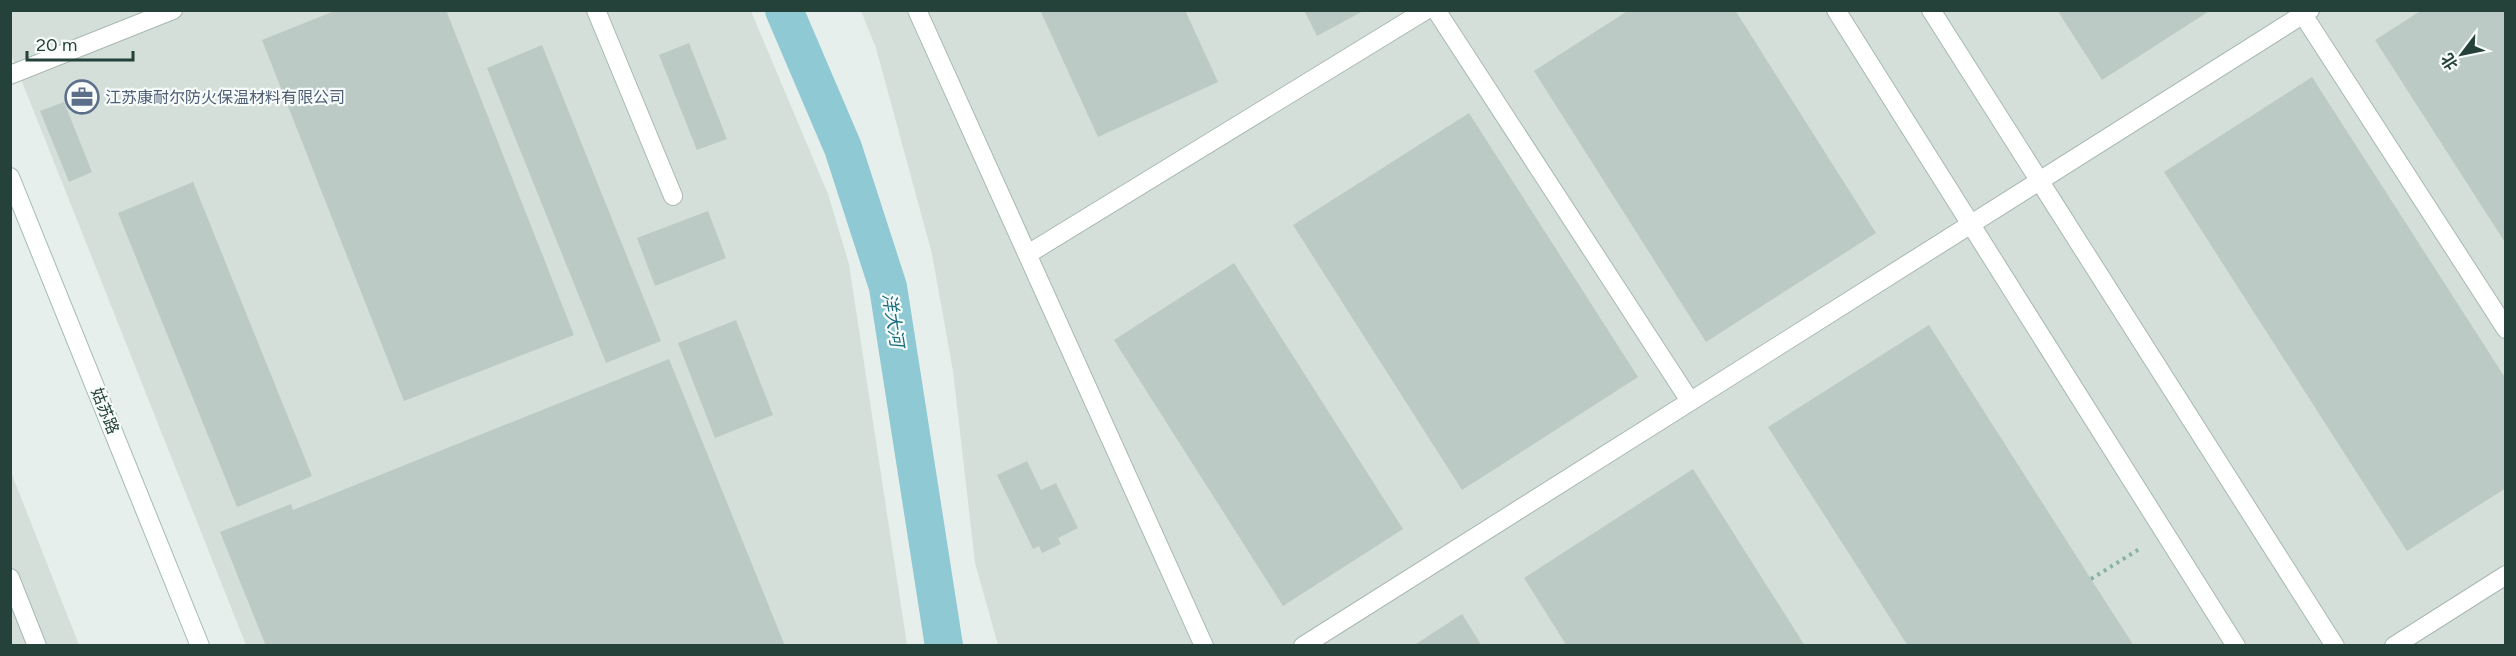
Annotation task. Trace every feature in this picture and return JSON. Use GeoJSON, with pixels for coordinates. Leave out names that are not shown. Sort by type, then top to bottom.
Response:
{"type":"FeatureCollection","features":[{"type":"Feature","properties":{"kind":"street"},"geometry":{"type":"LineString","coordinates":[[10,75],[173,10]]}},
{"type":"Feature","properties":{"kind":"street"},"geometry":{"type":"LineString","coordinates":[[596,10],[673,196]]}},
{"type":"Feature","properties":{"kind":"street"},"geometry":{"type":"LineString","coordinates":[[917,10],[1204,645]]}},
{"type":"Feature","properties":{"kind":"street"},"geometry":{"type":"LineString","coordinates":[[1028,254],[1426,10]]}},
{"type":"Feature","properties":{"kind":"street"},"geometry":{"type":"LineString","coordinates":[[1436,10],[1690,401]]}},
{"type":"Feature","properties":{"kind":"street"},"geometry":{"type":"LineString","coordinates":[[1836,10],[2236,645]]}},
{"type":"Feature","properties":{"kind":"street"},"geometry":{"type":"LineString","coordinates":[[1931,10],[2335,645]]}},
{"type":"Feature","properties":{"kind":"street"},"geometry":{"type":"LineString","coordinates":[[1303,645],[1971,225],[2304,12],[2505,329]]}},
{"type":"Feature","properties":{"kind":"street","name":"姑苏路"},"geometry":{"type":"LineString","coordinates":[[10,177],[200,645]]}},
{"type":"Feature","properties":{"kind":"street"},"geometry":{"type":"LineString","coordinates":[[2394,645],[2505,575]]}},
{"type":"Feature","properties":{"kind":"street"},"geometry":{"type":"LineString","coordinates":[[10,578],[37,645]]}},
{"type":"Feature","properties":{"kind":"path"},"geometry":{"type":"LineString","coordinates":[[2091,579],[2165,533]]}},
{"type":"Feature","properties":{"kind":"shaded area"},"geometry":{"type":"Polygon","coordinates":[[[11,11],[751,11],[828,194],[849,264],[907,645],[246,645],[11,54],[11,11]]]}},
{"type":"Feature","properties":{"kind":"shaded area"},"geometry":{"type":"Polygon","coordinates":[[[861,11],[2505,11],[2505,645],[998,645],[975,563],[953,371],[932,254],[876,48],[861,11]]]}},
{"type":"Feature","properties":{"kind":"shaded area"},"geometry":{"type":"Polygon","coordinates":[[[11,472],[79,645],[11,645],[11,472]]]}},
{"type":"Feature","properties":{"kind":"building"},"geometry":{"type":"Polygon","coordinates":[[[337,10],[446,10],[574,335],[404,401],[262,40],[337,10]]]}},
{"type":"Feature","properties":{"kind":"building"},"geometry":{"type":"Polygon","coordinates":[[[1040,10],[1185,10],[1218,82],[1098,137],[1040,10]]]}},
{"type":"Feature","properties":{"kind":"building"},"geometry":{"type":"Polygon","coordinates":[[[1304,10],[1365,10],[1317,36],[1304,10]]]}},
{"type":"Feature","properties":{"kind":"building"},"geometry":{"type":"Polygon","coordinates":[[[1629,10],[1735,10],[1876,233],[1706,342],[1534,71],[1629,10]]]}},
{"type":"Feature","properties":{"kind":"building"},"geometry":{"type":"Polygon","coordinates":[[[2057,10],[2211,10],[2102,80],[2057,10]]]}},
{"type":"Feature","properties":{"kind":"building"},"geometry":{"type":"Polygon","coordinates":[[[2422,10],[2506,10],[2506,244],[2375,40],[2422,10]]]}},
{"type":"Feature","properties":{"kind":"building"},"geometry":{"type":"Polygon","coordinates":[[[689,43],[727,139],[697,150],[659,55],[689,43]]]}},
{"type":"Feature","properties":{"kind":"building"},"geometry":{"type":"Polygon","coordinates":[[[542,45],[661,341],[606,363],[487,68],[542,45]]]}},
{"type":"Feature","properties":{"kind":"building"},"geometry":{"type":"Polygon","coordinates":[[[2312,77],[2506,379],[2506,488],[2407,551],[2164,172],[2312,77]]]}},
{"type":"Feature","properties":{"kind":"building"},"geometry":{"type":"Polygon","coordinates":[[[64,102],[92,172],[69,182],[40,111],[64,102]]]}},
{"type":"Feature","properties":{"kind":"building"},"geometry":{"type":"Polygon","coordinates":[[[1469,113],[1638,377],[1462,490],[1293,225],[1469,113]]]}},
{"type":"Feature","properties":{"kind":"building"},"geometry":{"type":"Polygon","coordinates":[[[193,182],[312,476],[237,507],[118,213],[193,182]]]}},
{"type":"Feature","properties":{"kind":"building"},"geometry":{"type":"Polygon","coordinates":[[[708,211],[726,258],[655,286],[637,238],[708,211]]]}},
{"type":"Feature","properties":{"kind":"building"},"geometry":{"type":"Polygon","coordinates":[[[1234,263],[1403,529],[1283,606],[1114,340],[1234,263]]]}},
{"type":"Feature","properties":{"kind":"building"},"geometry":{"type":"Polygon","coordinates":[[[736,320],[773,415],[715,438],[678,343],[736,320]]]}},
{"type":"Feature","properties":{"kind":"building"},"geometry":{"type":"Polygon","coordinates":[[[1929,325],[2134,646],[1908,646],[1768,427],[1929,325]]]}},
{"type":"Feature","properties":{"kind":"building"},"geometry":{"type":"Polygon","coordinates":[[[669,359],[785,646],[266,646],[220,532],[291,504],[293,510],[669,359]]]}},
{"type":"Feature","properties":{"kind":"building"},"geometry":{"type":"Polygon","coordinates":[[[1027,461],[1041,490],[1056,483],[1078,528],[1058,538],[1061,544],[1042,553],[1039,546],[1033,549],[997,475],[1027,461]]]}},
{"type":"Feature","properties":{"kind":"building"},"geometry":{"type":"Polygon","coordinates":[[[1693,469],[1805,646],[1567,646],[1524,578],[1693,469]]]}},
{"type":"Feature","properties":{"kind":"building"},"geometry":{"type":"Polygon","coordinates":[[[1462,614],[1482,646],[1413,646],[1462,614]]]}},
{"type":"Feature","properties":{"kind":"waterway","name":"洋大河"},"geometry":{"type":"LineString","coordinates":[[784,10],[843,148],[888,287],[944,646]]}},
{"type":"Feature","properties":{"kind":"place","name":"江苏康耐尔防火保温材料有限公司"},"geometry":{"type":"Point","coordinates":[82,97]}}]}
